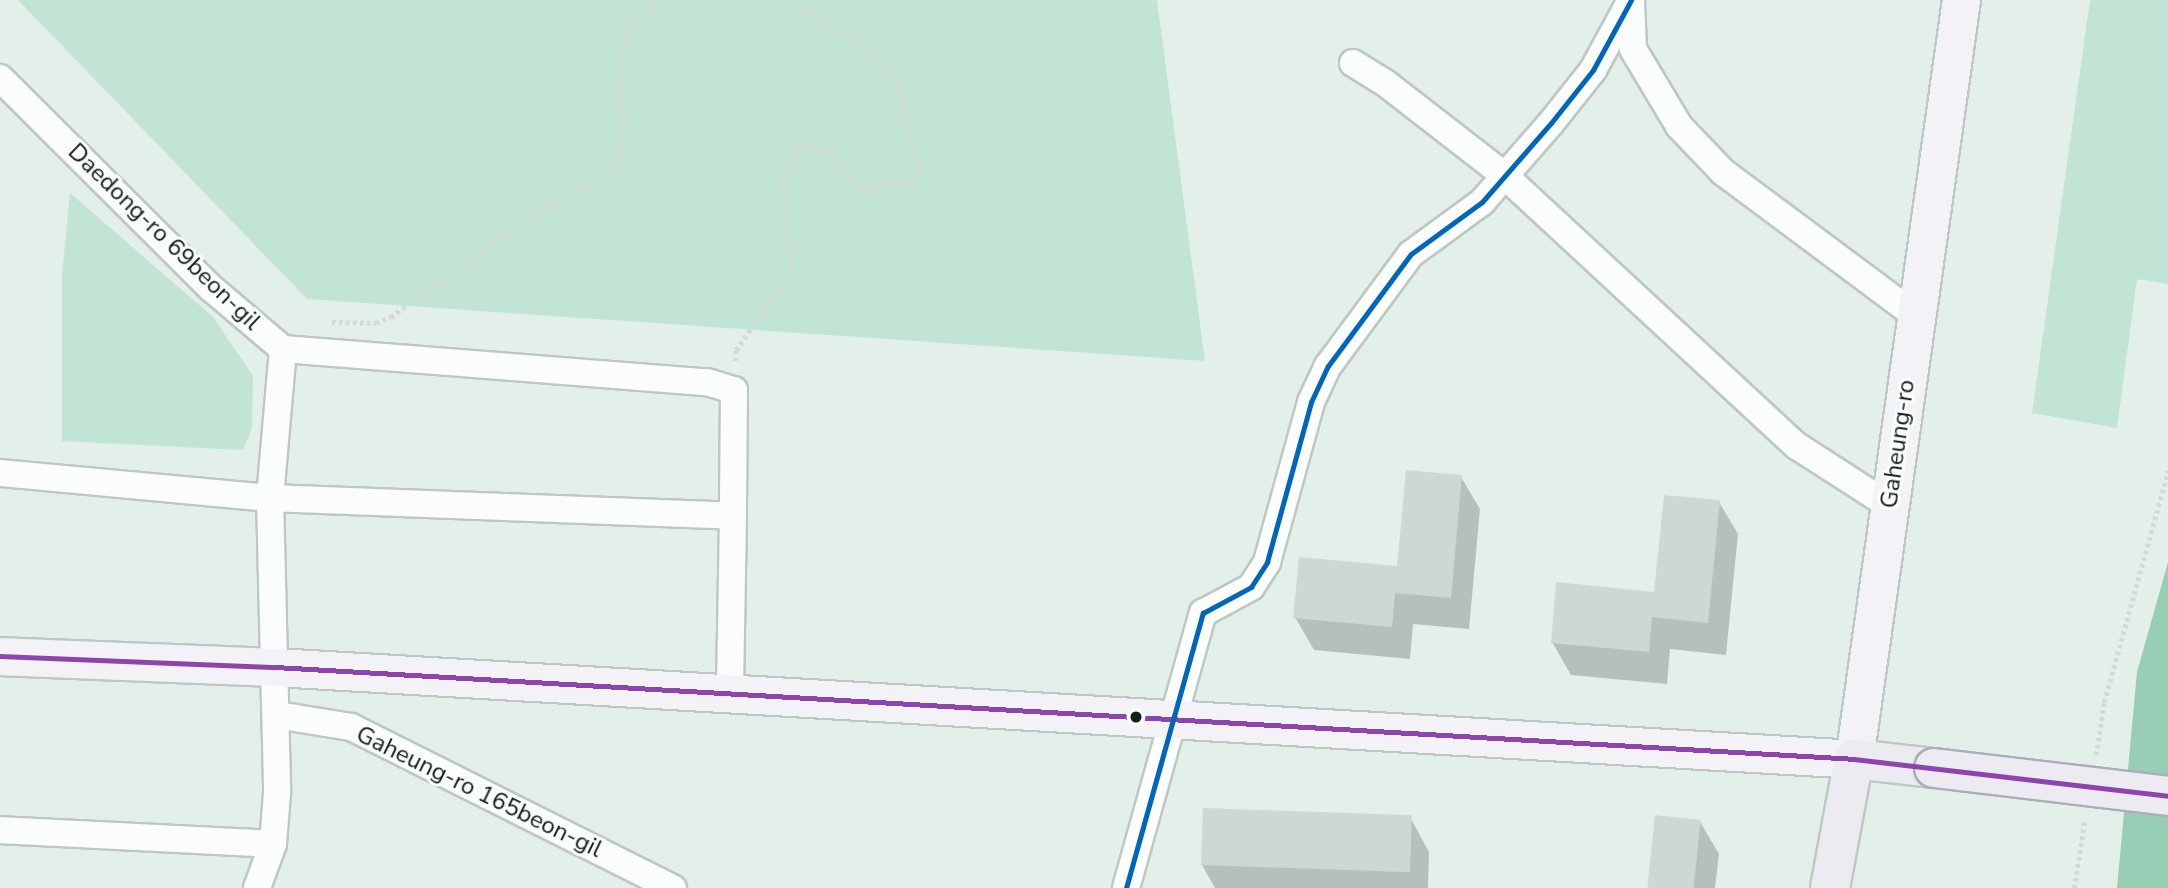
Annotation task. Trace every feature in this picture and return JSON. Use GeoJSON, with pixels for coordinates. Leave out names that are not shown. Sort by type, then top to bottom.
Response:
{"type":"FeatureCollection","features":[{"type":"Feature","properties":{"kind":"main road","name":"Gaheung-ro"},"geometry":{"type":"LineString","coordinates":[[1830,888],[1854,759],[1961,0]]}},
{"type":"Feature","properties":{"kind":"main road"},"geometry":{"type":"LineString","coordinates":[[0,656],[275,667],[730,696],[1854,759],[2168,796]]}},
{"type":"Feature","properties":{"kind":"street"},"geometry":{"type":"LineString","coordinates":[[1126,888],[1203,613],[1251,587],[1267,562],[1311,402],[1328,366],[1411,254],[1482,202],[1593,70],[1631,0]]}},
{"type":"Feature","properties":{"kind":"street"},"geometry":{"type":"LineString","coordinates":[[1631,0],[1633,49],[1679,126],[1723,172],[1916,316]]}},
{"type":"Feature","properties":{"kind":"street"},"geometry":{"type":"LineString","coordinates":[[1353,63],[1384,82],[1505,176],[1797,446],[1889,506]]}},
{"type":"Feature","properties":{"kind":"street","name":"Daedong-ro 69beon-gil"},"geometry":{"type":"LineString","coordinates":[[0,78],[211,288],[293,350],[270,498],[277,715],[273,844],[257,888]]}},
{"type":"Feature","properties":{"kind":"street"},"geometry":{"type":"LineString","coordinates":[[293,350],[707,382],[734,390],[730,696]]}},
{"type":"Feature","properties":{"kind":"street"},"geometry":{"type":"LineString","coordinates":[[0,473],[270,498],[733,516]]}},
{"type":"Feature","properties":{"kind":"street","name":"Gaheung-ro 165beon-gil"},"geometry":{"type":"LineString","coordinates":[[277,715],[351,727],[673,888]]}},
{"type":"Feature","properties":{"kind":"street"},"geometry":{"type":"LineString","coordinates":[[0,830],[273,844]]}},
{"type":"Feature","properties":{"kind":"path"},"geometry":{"type":"LineString","coordinates":[[293,350],[324,323],[376,323],[391,317],[496,239],[613,166],[624,139],[618,88],[626,35],[659,0]]}},
{"type":"Feature","properties":{"kind":"path"},"geometry":{"type":"LineString","coordinates":[[734,390],[736,350],[790,270],[782,181],[792,150],[814,144],[828,150],[865,196],[881,181],[906,185],[919,172],[903,119],[902,96],[881,68],[845,34],[788,0]]}},
{"type":"Feature","properties":{"kind":"path"},"geometry":{"type":"LineString","coordinates":[[2094,768],[2104,702],[2168,471]]}},
{"type":"Feature","properties":{"kind":"path"},"geometry":{"type":"LineString","coordinates":[[2074,888],[2087,808]]}},
{"type":"Feature","properties":{"kind":"shaded area"},"geometry":{"type":"Polygon","coordinates":[[[18,0],[1157,0],[1205,361],[307,299],[18,0]]]}},
{"type":"Feature","properties":{"kind":"shaded area"},"geometry":{"type":"Polygon","coordinates":[[[2090,0],[2168,0],[2168,284],[2137,279],[2117,428],[2032,413],[2090,0]]]}},
{"type":"Feature","properties":{"kind":"shaded area"},"geometry":{"type":"Polygon","coordinates":[[[70,193],[213,317],[253,376],[252,428],[243,450],[62,441],[62,275],[70,193]]]}},
{"type":"Feature","properties":{"kind":"shaded area"},"geometry":{"type":"Polygon","coordinates":[[[2168,562],[2168,888],[2117,888],[2137,672],[2168,562]]]}},
{"type":"Feature","properties":{"kind":"building"},"geometry":{"type":"Polygon","coordinates":[[[1406,470],[1462,475],[1451,598],[1395,593],[1392,627],[1293,618],[1299,557],[1397,566],[1406,470]]]}},
{"type":"Feature","properties":{"kind":"building"},"geometry":{"type":"Polygon","coordinates":[[[1664,495],[1720,500],[1708,623],[1652,617],[1649,652],[1551,643],[1556,582],[1654,592],[1664,495]]]}},
{"type":"Feature","properties":{"kind":"building"},"geometry":{"type":"Polygon","coordinates":[[[1203,808],[1412,815],[1410,872],[1201,865],[1203,808]]]}},
{"type":"Feature","properties":{"kind":"building"},"geometry":{"type":"Polygon","coordinates":[[[1655,815],[1701,820],[1694,888],[1647,888],[1655,815]]]}},
{"type":"Feature","properties":{"kind":"transit line"},"geometry":{"type":"LineString","coordinates":[[1126,888],[1203,613],[1251,587],[1267,562],[1311,402],[1328,366],[1411,254],[1482,202],[1551,123],[1593,70],[1631,0]]}},
{"type":"Feature","properties":{"kind":"transit line"},"geometry":{"type":"LineString","coordinates":[[0,656],[275,667],[1854,759],[2168,796]]}}]}
